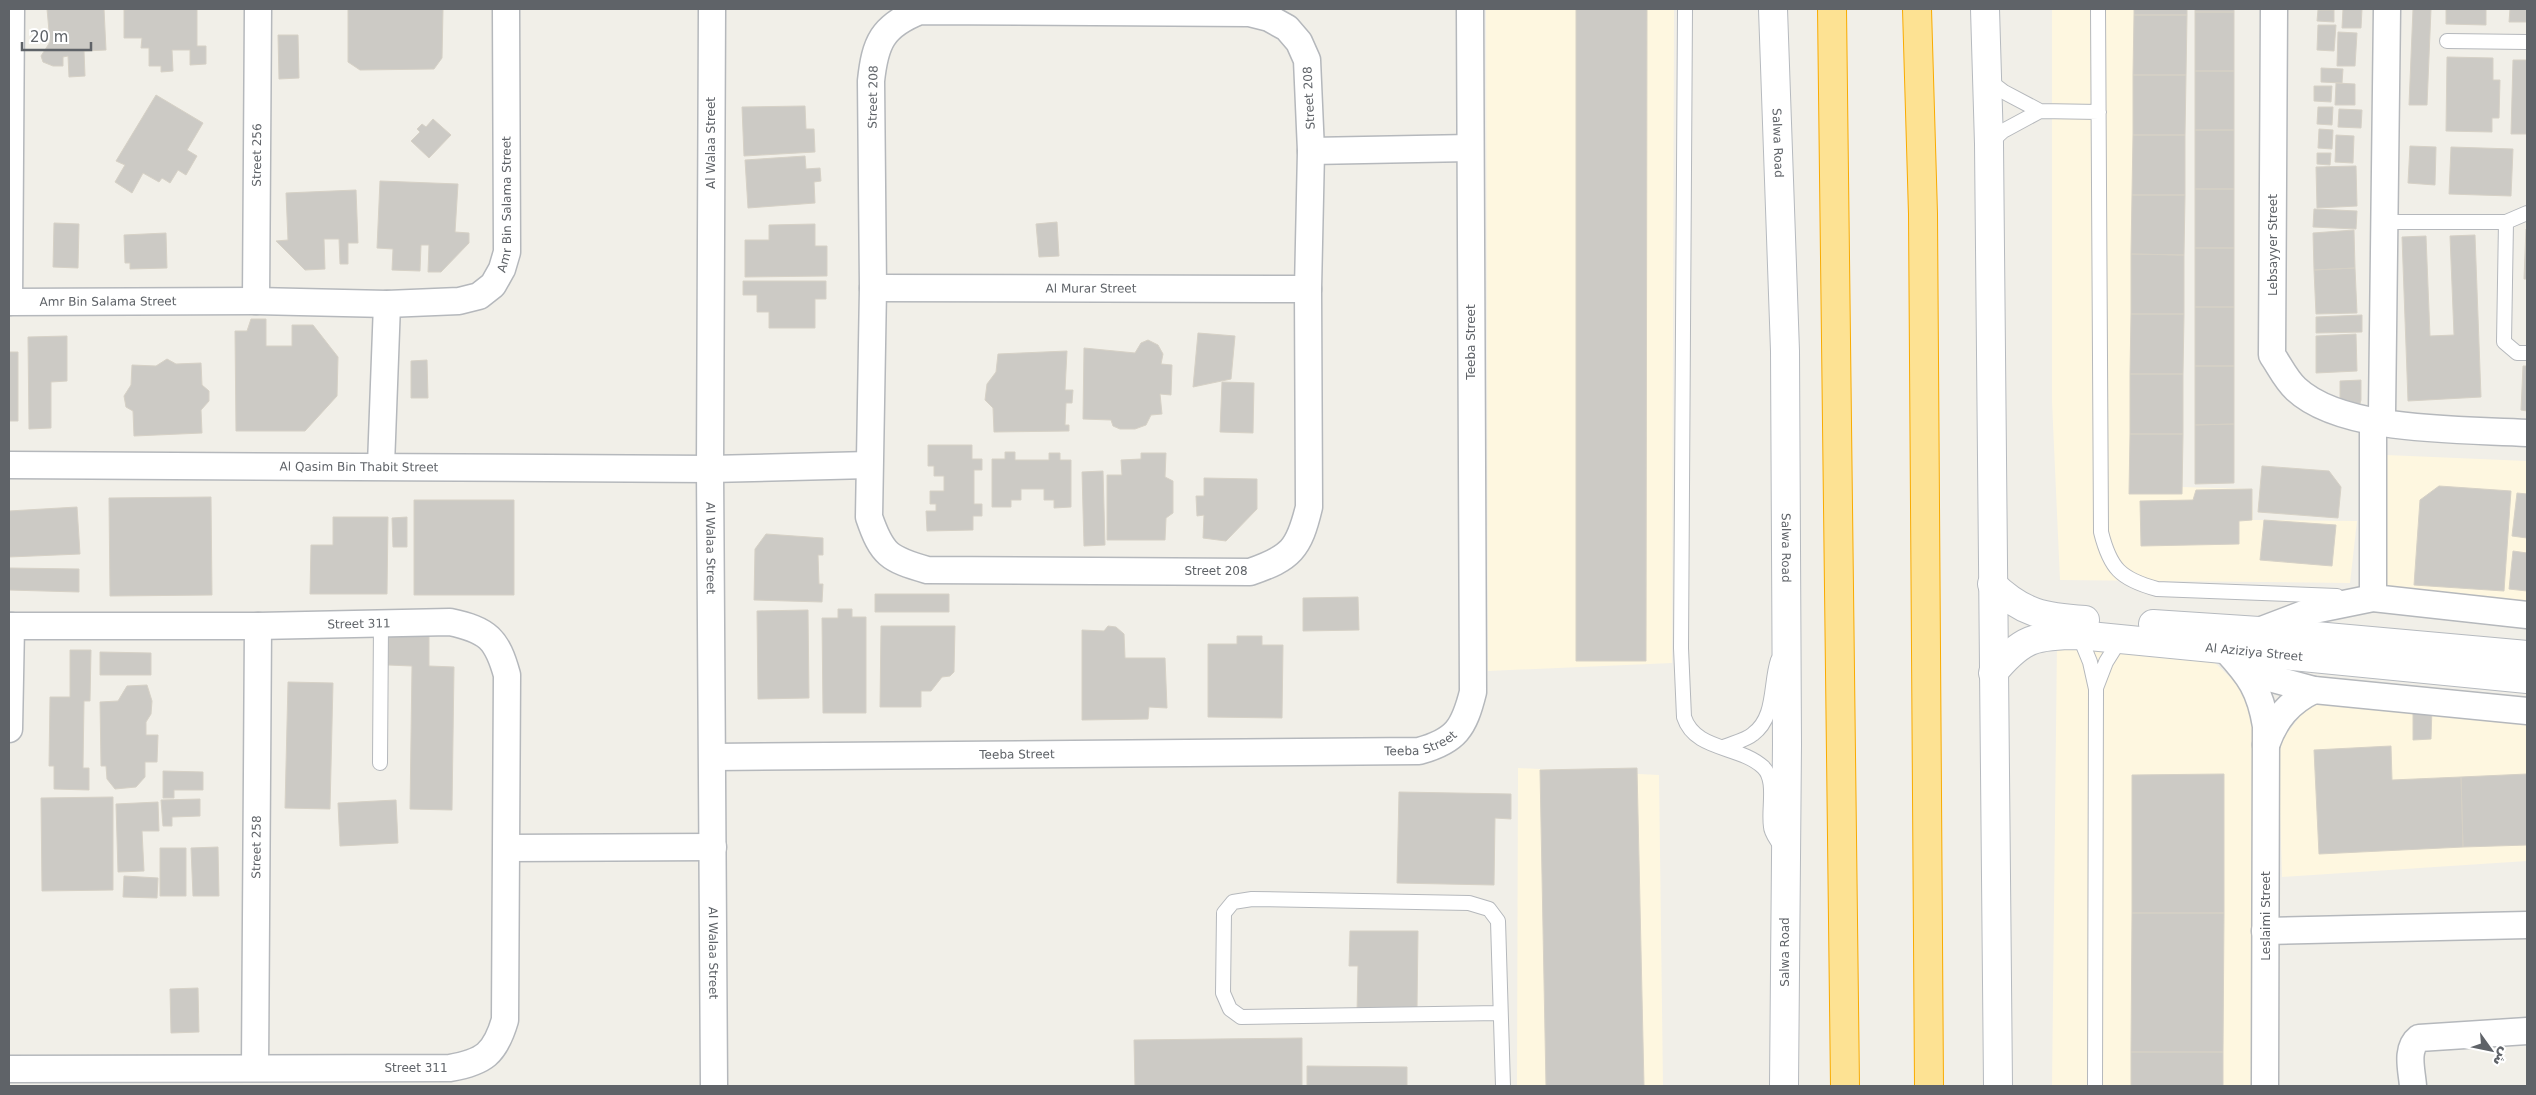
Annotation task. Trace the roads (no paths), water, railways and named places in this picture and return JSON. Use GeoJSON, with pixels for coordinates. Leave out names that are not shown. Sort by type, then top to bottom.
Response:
{"type":"FeatureCollection","features":[{"type":"Feature","properties":{"kind":"highway"},"geometry":{"type":"LineString","coordinates":[[1832,9],[1845,1086]]}},
{"type":"Feature","properties":{"kind":"highway"},"geometry":{"type":"LineString","coordinates":[[1917,9],[1923,214],[1929,1086]]}},
{"type":"Feature","properties":{"kind":"main road","name":"Salwa Road"},"geometry":{"type":"LineString","coordinates":[[1773,9],[1785,351],[1786,857],[1784,1086]]}},
{"type":"Feature","properties":{"kind":"main road"},"geometry":{"type":"LineString","coordinates":[[1985,9],[1989,144],[1998,1086]]}},
{"type":"Feature","properties":{"kind":"main road","name":"Al Aziziya Street"},"geometry":{"type":"LineString","coordinates":[[1992,584],[2019,607],[2037,615],[2056,618],[2259,631],[2527,655]]}},
{"type":"Feature","properties":{"kind":"main road","name":"Al Aziziya Street"},"geometry":{"type":"LineString","coordinates":[[1993,673],[2011,651],[2024,643],[2038,637],[2079,635],[2527,679]]}},
{"type":"Feature","properties":{"kind":"street"},"geometry":{"type":"LineString","coordinates":[[9,302],[11,9]]}},
{"type":"Feature","properties":{"kind":"street","name":"Street 256"},"geometry":{"type":"LineString","coordinates":[[256,301],[258,9]]}},
{"type":"Feature","properties":{"kind":"street","name":"Amr Bin Salama Street"},"geometry":{"type":"LineString","coordinates":[[9,302],[256,301],[387,304],[459,301],[479,296],[493,285],[502,269],[507,252],[506,9]]}},
{"type":"Feature","properties":{"kind":"street","name":"Al Walaa Street"},"geometry":{"type":"LineString","coordinates":[[712,9],[710,469],[714,1086]]}},
{"type":"Feature","properties":{"kind":"street","name":"Teeba Street"},"geometry":{"type":"LineString","coordinates":[[713,757],[1419,751],[1440,745],[1457,732],[1468,712],[1473,692],[1470,9]]}},
{"type":"Feature","properties":{"kind":"street","name":"Lebsayyer Street"},"geometry":{"type":"LineString","coordinates":[[2274,9],[2272,355],[2296,389],[2331,411],[2373,423],[2527,433]]}},
{"type":"Feature","properties":{"kind":"street"},"geometry":{"type":"LineString","coordinates":[[2373,598],[2373,423],[2382,414],[2387,9]]}},
{"type":"Feature","properties":{"kind":"street","name":"Street 208"},"geometry":{"type":"LineString","coordinates":[[920,11],[1250,13],[1268,18],[1287,28],[1299,42],[1307,60],[1311,151],[1308,289],[1309,507],[1304,529],[1293,551],[1276,563],[1250,572],[927,570],[907,564],[888,555],[877,540],[870,516],[869,465],[873,288],[872,81],[874,54],[885,32],[900,19],[920,11]]}},
{"type":"Feature","properties":{"kind":"street"},"geometry":{"type":"LineString","coordinates":[[1311,151],[1470,148]]}},
{"type":"Feature","properties":{"kind":"street","name":"Al Murar Street"},"geometry":{"type":"LineString","coordinates":[[873,288],[1308,289]]}},
{"type":"Feature","properties":{"kind":"street"},"geometry":{"type":"LineString","coordinates":[[381,465],[387,304]]}},
{"type":"Feature","properties":{"kind":"street","name":"Al Qasim Bin Thabit Street"},"geometry":{"type":"LineString","coordinates":[[9,465],[381,465],[710,469]]}},
{"type":"Feature","properties":{"kind":"street"},"geometry":{"type":"LineString","coordinates":[[710,469],[869,465]]}},
{"type":"Feature","properties":{"kind":"street","name":"Al Aziziya Street"},"geometry":{"type":"LineString","coordinates":[[2259,631],[2314,610],[2373,598],[2527,615]]}},
{"type":"Feature","properties":{"kind":"street","name":"Street 311"},"geometry":{"type":"LineString","coordinates":[[9,1069],[130,1078],[255,1068],[450,1068],[473,1064],[488,1055],[499,1041],[505,1020],[507,848],[507,676],[502,655],[493,639],[473,627],[450,622],[258,626],[10,626]]}},
{"type":"Feature","properties":{"kind":"street"},"geometry":{"type":"LineString","coordinates":[[9,729],[10,626]]}},
{"type":"Feature","properties":{"kind":"street","name":"Street 258"},"geometry":{"type":"LineString","coordinates":[[255,1068],[258,626]]}},
{"type":"Feature","properties":{"kind":"street","name":"Leslaimi Street"},"geometry":{"type":"LineString","coordinates":[[2226,650],[2247,672],[2258,691],[2262,706],[2266,746],[2265,1086]]}},
{"type":"Feature","properties":{"kind":"street","name":"Al Aziziya Street"},"geometry":{"type":"LineString","coordinates":[[2247,672],[2314,690],[2527,711]]}},
{"type":"Feature","properties":{"kind":"street","name":"Leslaimi Street"},"geometry":{"type":"LineString","coordinates":[[2266,746],[2276,722],[2284,712],[2303,696],[2314,690]]}},
{"type":"Feature","properties":{"kind":"street"},"geometry":{"type":"LineString","coordinates":[[507,848],[713,847]]}},
{"type":"Feature","properties":{"kind":"street"},"geometry":{"type":"LineString","coordinates":[[2266,931],[2527,925]]}},
{"type":"Feature","properties":{"kind":"street"},"geometry":{"type":"LineString","coordinates":[[2413,1086],[2410,1053],[2411,1047],[2419,1038],[2527,1032]]}},
{"type":"Feature","properties":{"kind":"lane"},"geometry":{"type":"LineString","coordinates":[[1686,9],[1681,648],[1684,718],[1687,728],[1695,736],[1706,742],[1751,758],[1764,768],[1770,782],[1770,828],[1786,857]]}},
{"type":"Feature","properties":{"kind":"lane"},"geometry":{"type":"LineString","coordinates":[[2098,9],[2101,532],[2107,555],[2118,572],[2137,583],[2157,589],[2373,598]]}},
{"type":"Feature","properties":{"kind":"lane"},"geometry":{"type":"LineString","coordinates":[[2447,40],[2527,42]]}},
{"type":"Feature","properties":{"kind":"lane"},"geometry":{"type":"LineString","coordinates":[[1988,79],[2004,92],[2040,111],[2099,112]]}},
{"type":"Feature","properties":{"kind":"lane"},"geometry":{"type":"LineString","coordinates":[[1989,144],[2003,131],[2040,111]]}},
{"type":"Feature","properties":{"kind":"lane"},"geometry":{"type":"LineString","coordinates":[[2384,222],[2506,222],[2527,213]]}},
{"type":"Feature","properties":{"kind":"lane"},"geometry":{"type":"LineString","coordinates":[[2506,222],[2504,342],[2518,354],[2527,353]]}},
{"type":"Feature","properties":{"kind":"lane"},"geometry":{"type":"LineString","coordinates":[[380,763],[381,624]]}},
{"type":"Feature","properties":{"kind":"lane"},"geometry":{"type":"LineString","coordinates":[[1724,747],[1753,734],[1763,723],[1770,708],[1773,674],[1786,634]]}},
{"type":"Feature","properties":{"kind":"lane"},"geometry":{"type":"LineString","coordinates":[[2079,635],[2090,662],[2096,689],[2095,1086]]}},
{"type":"Feature","properties":{"kind":"lane"},"geometry":{"type":"LineString","coordinates":[[2096,689],[2106,662],[2121,638]]}},
{"type":"Feature","properties":{"kind":"lane"},"geometry":{"type":"LineString","coordinates":[[1500,1013],[1241,1017],[1230,1009],[1223,993],[1224,912],[1233,902],[1252,899],[1469,903],[1489,909],[1498,921],[1502,1086]]}}]}
